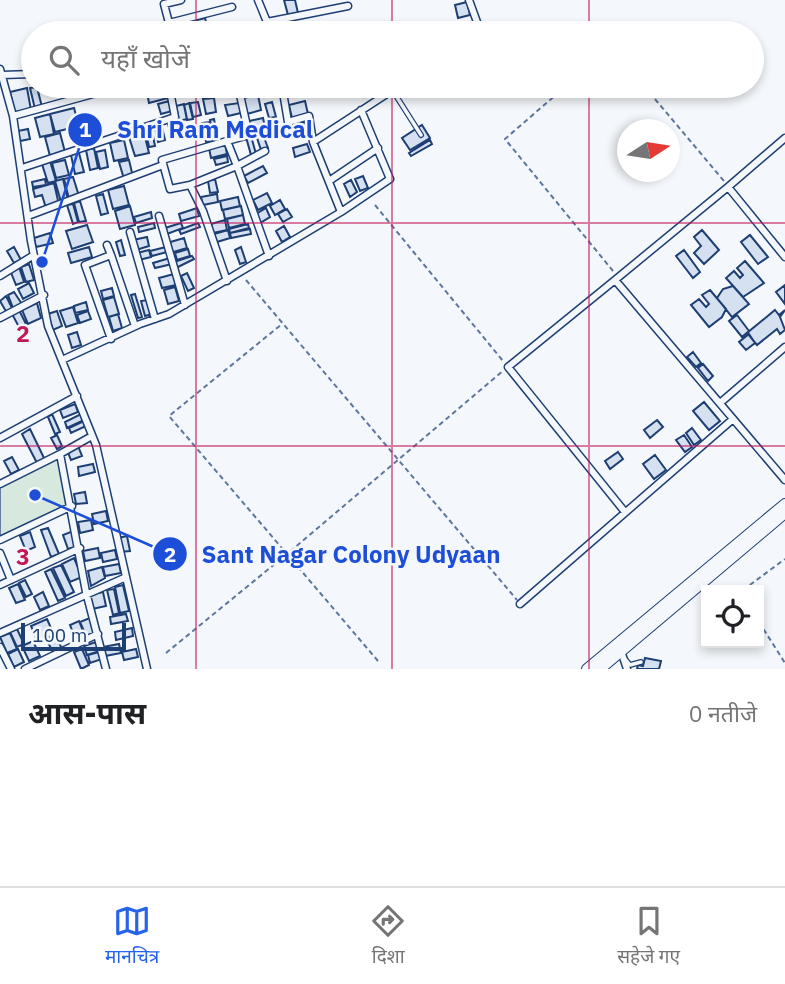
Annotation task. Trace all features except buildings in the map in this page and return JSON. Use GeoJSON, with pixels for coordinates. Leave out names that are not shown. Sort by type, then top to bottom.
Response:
{"type":"FeatureCollection","features":[{"type":"Feature","properties":{"kind":"main road"},"geometry":{"type":"LineString","coordinates":[[587,669],[785,504]]}},
{"type":"Feature","properties":{"kind":"main road"},"geometry":{"type":"LineString","coordinates":[[600,669],[622,655],[784,518]]}},
{"type":"Feature","properties":{"kind":"street"},"geometry":{"type":"LineString","coordinates":[[168,21],[163,2],[181,0]]}},
{"type":"Feature","properties":{"kind":"street"},"geometry":{"type":"LineString","coordinates":[[258,0],[267,21]]}},
{"type":"Feature","properties":{"kind":"street"},"geometry":{"type":"LineString","coordinates":[[469,0],[477,21]]}},
{"type":"Feature","properties":{"kind":"street"},"geometry":{"type":"LineString","coordinates":[[272,21],[348,6]]}},
{"type":"Feature","properties":{"kind":"street"},"geometry":{"type":"LineString","coordinates":[[177,21],[232,7]]}},
{"type":"Feature","properties":{"kind":"street"},"geometry":{"type":"LineString","coordinates":[[21,73],[1,72],[13,116],[34,255],[48,326],[77,396],[101,465],[124,578],[147,669]]}},
{"type":"Feature","properties":{"kind":"street"},"geometry":{"type":"LineString","coordinates":[[13,116],[78,98]]}},
{"type":"Feature","properties":{"kind":"street"},"geometry":{"type":"LineString","coordinates":[[22,168],[175,117],[171,98]]}},
{"type":"Feature","properties":{"kind":"street"},"geometry":{"type":"LineString","coordinates":[[241,98],[249,135]]}},
{"type":"Feature","properties":{"kind":"street"},"geometry":{"type":"LineString","coordinates":[[284,98],[288,122],[309,117],[313,142],[341,212]]}},
{"type":"Feature","properties":{"kind":"street"},"geometry":{"type":"LineString","coordinates":[[313,142],[379,98]]}},
{"type":"Feature","properties":{"kind":"street"},"geometry":{"type":"LineString","coordinates":[[62,360],[185,305],[388,183],[389,172],[361,110]]}},
{"type":"Feature","properties":{"kind":"street"},"geometry":{"type":"LineString","coordinates":[[265,151],[237,166],[190,185],[170,189],[162,160],[267,130]]}},
{"type":"Feature","properties":{"kind":"street"},"geometry":{"type":"LineString","coordinates":[[625,512],[508,367],[785,138]]}},
{"type":"Feature","properties":{"kind":"street"},"geometry":{"type":"LineString","coordinates":[[227,141],[269,256]]}},
{"type":"Feature","properties":{"kind":"street"},"geometry":{"type":"LineString","coordinates":[[329,181],[378,148]]}},
{"type":"Feature","properties":{"kind":"street"},"geometry":{"type":"LineString","coordinates":[[28,216],[163,165]]}},
{"type":"Feature","properties":{"kind":"street"},"geometry":{"type":"LineString","coordinates":[[190,185],[203,211],[227,281]]}},
{"type":"Feature","properties":{"kind":"street"},"geometry":{"type":"LineString","coordinates":[[728,187],[785,257]]}},
{"type":"Feature","properties":{"kind":"street"},"geometry":{"type":"LineString","coordinates":[[159,216],[185,305]]}},
{"type":"Feature","properties":{"kind":"street"},"geometry":{"type":"LineString","coordinates":[[130,232],[155,319]]}},
{"type":"Feature","properties":{"kind":"street"},"geometry":{"type":"LineString","coordinates":[[107,245],[135,326]]}},
{"type":"Feature","properties":{"kind":"street"},"geometry":{"type":"LineString","coordinates":[[0,276],[34,255]]}},
{"type":"Feature","properties":{"kind":"street"},"geometry":{"type":"LineString","coordinates":[[111,255],[85,265],[111,339]]}},
{"type":"Feature","properties":{"kind":"street"},"geometry":{"type":"LineString","coordinates":[[617,279],[785,481]]}},
{"type":"Feature","properties":{"kind":"street"},"geometry":{"type":"LineString","coordinates":[[0,318],[44,295]]}},
{"type":"Feature","properties":{"kind":"street"},"geometry":{"type":"LineString","coordinates":[[720,403],[785,346]]}},
{"type":"Feature","properties":{"kind":"street"},"geometry":{"type":"LineString","coordinates":[[0,438],[77,396]]}},
{"type":"Feature","properties":{"kind":"street"},"geometry":{"type":"LineString","coordinates":[[520,604],[733,419]]}},
{"type":"Feature","properties":{"kind":"street"},"geometry":{"type":"LineString","coordinates":[[0,484],[92,436]]}},
{"type":"Feature","properties":{"kind":"street"},"geometry":{"type":"LineString","coordinates":[[61,454],[86,592],[106,669]]}},
{"type":"Feature","properties":{"kind":"street"},"geometry":{"type":"LineString","coordinates":[[0,540],[72,506]]}},
{"type":"Feature","properties":{"kind":"street"},"geometry":{"type":"LineString","coordinates":[[0,585],[80,548]]}},
{"type":"Feature","properties":{"kind":"street"},"geometry":{"type":"LineString","coordinates":[[0,553],[11,580]]}},
{"type":"Feature","properties":{"kind":"street"},"geometry":{"type":"LineString","coordinates":[[0,633],[86,592],[124,578]]}},
{"type":"Feature","properties":{"kind":"street"},"geometry":{"type":"LineString","coordinates":[[24,669],[98,634]]}},
{"type":"Feature","properties":{"kind":"street"},"geometry":{"type":"LineString","coordinates":[[0,647],[11,669]]}},
{"type":"Feature","properties":{"kind":"street"},"geometry":{"type":"LineString","coordinates":[[622,655],[627,669]]}},
{"type":"Feature","properties":{"kind":"street"},"geometry":{"type":"LineString","coordinates":[[50,659],[54,669]]}},
{"type":"Feature","properties":{"kind":"lane"},"geometry":{"type":"LineString","coordinates":[[396,98],[421,135]]}},
{"type":"Feature","properties":{"kind":"lane"},"geometry":{"type":"LineString","coordinates":[[622,655],[630,665],[641,662]]}},
{"type":"Feature","properties":{"kind":"path"},"geometry":{"type":"LineString","coordinates":[[552,98],[505,139],[617,279]]}},
{"type":"Feature","properties":{"kind":"path"},"geometry":{"type":"LineString","coordinates":[[654,98],[728,187]]}},
{"type":"Feature","properties":{"kind":"path"},"geometry":{"type":"LineString","coordinates":[[166,653],[508,367],[375,205]]}},
{"type":"Feature","properties":{"kind":"path"},"geometry":{"type":"LineString","coordinates":[[246,280],[520,604]]}},
{"type":"Feature","properties":{"kind":"path"},"geometry":{"type":"LineString","coordinates":[[282,324],[169,416],[378,661]]}},
{"type":"Feature","properties":{"kind":"path"},"geometry":{"type":"LineString","coordinates":[[750,585],[785,559]]}},
{"type":"Feature","properties":{"kind":"path"},"geometry":{"type":"LineString","coordinates":[[764,630],[785,663]]}},
{"type":"Feature","properties":{"kind":"shaded area"},"geometry":{"type":"Polygon","coordinates":[[[60,454],[72,506],[0,540],[0,484],[60,454]]]}},
{"type":"Feature","properties":{"kind":"place","name":"Shri Ram Medical"},"geometry":{"type":"Point","coordinates":[42,262]}},
{"type":"Feature","properties":{"kind":"place","name":"Sant Nagar Colony Udyaan"},"geometry":{"type":"Point","coordinates":[35,495]}}]}
